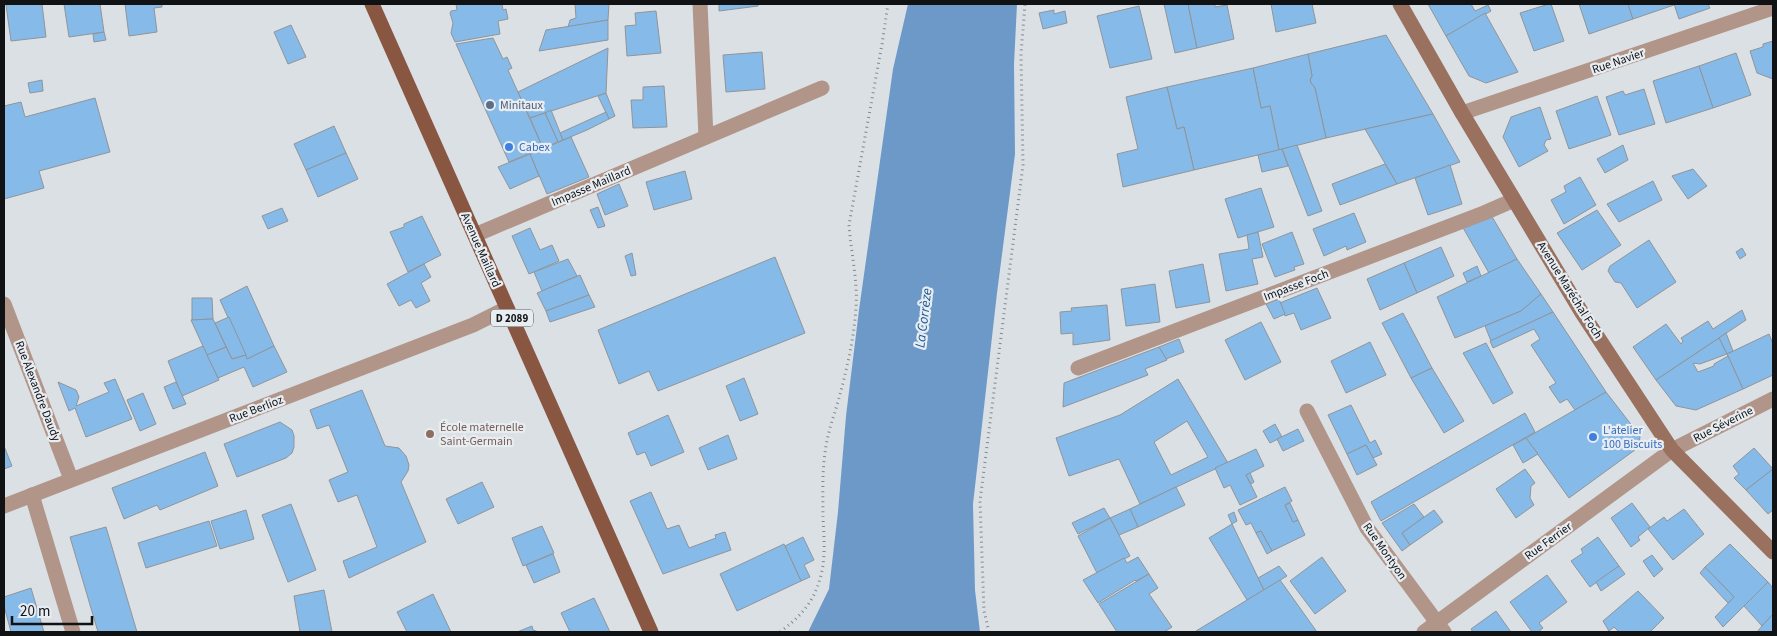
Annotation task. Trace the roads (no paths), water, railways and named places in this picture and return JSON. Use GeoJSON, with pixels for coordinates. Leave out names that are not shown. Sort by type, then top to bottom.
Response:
{"type":"FeatureCollection","features":[{"type":"Feature","properties":{"kind":"main road","name":"Avenue Maillard"},"geometry":{"type":"LineString","coordinates":[[372,4],[652,632]]}},
{"type":"Feature","properties":{"kind":"street"},"geometry":{"type":"LineString","coordinates":[[700,4],[706,138]]}},
{"type":"Feature","properties":{"kind":"street","name":"Avenue Maréchal Foch"},"geometry":{"type":"LineString","coordinates":[[1400,4],[1462,113],[1582,313],[1672,450],[1773,552]]}},
{"type":"Feature","properties":{"kind":"street","name":"Rue Navier"},"geometry":{"type":"LineString","coordinates":[[1462,113],[1773,8]]}},
{"type":"Feature","properties":{"kind":"street","name":"Impasse Maillard"},"geometry":{"type":"LineString","coordinates":[[475,235],[822,88]]}},
{"type":"Feature","properties":{"kind":"street","name":"Impasse Foch"},"geometry":{"type":"LineString","coordinates":[[1078,368],[1514,200]]}},
{"type":"Feature","properties":{"kind":"street","name":"Rue Alexandre Daudy"},"geometry":{"type":"LineString","coordinates":[[4,304],[71,479]]}},
{"type":"Feature","properties":{"kind":"street","name":"Rue Berlioz"},"geometry":{"type":"LineString","coordinates":[[4,506],[464,329],[507,308]]}},
{"type":"Feature","properties":{"kind":"street","name":"Rue Séverine"},"geometry":{"type":"LineString","coordinates":[[1672,450],[1773,399]]}},
{"type":"Feature","properties":{"kind":"street","name":"Rue Montyon"},"geometry":{"type":"LineString","coordinates":[[1307,411],[1367,528],[1435,629]]}},
{"type":"Feature","properties":{"kind":"street","name":"Rue Ferrier"},"geometry":{"type":"LineString","coordinates":[[1435,629],[1672,450]]}},
{"type":"Feature","properties":{"kind":"street"},"geometry":{"type":"LineString","coordinates":[[32,495],[73,632]]}},
{"type":"Feature","properties":{"kind":"water","name":"La Corrèze"},"geometry":{"type":"Polygon","coordinates":[[[908,4],[1017,4],[1014,64],[1015,154],[973,504],[975,590],[980,632],[808,632],[829,589],[846,416],[859,310],[893,69],[908,4]]]}},
{"type":"Feature","properties":{"kind":"place","name":"Minitaux"},"geometry":{"type":"Point","coordinates":[490,105]}},
{"type":"Feature","properties":{"kind":"place","name":"Cabex"},"geometry":{"type":"Point","coordinates":[509,147]}},
{"type":"Feature","properties":{"kind":"place","name":"École maternelle Saint-Germain"},"geometry":{"type":"Point","coordinates":[430,434]}},
{"type":"Feature","properties":{"kind":"place","name":"L'atelier 100 Biscuits"},"geometry":{"type":"Point","coordinates":[1593,437]}}]}
